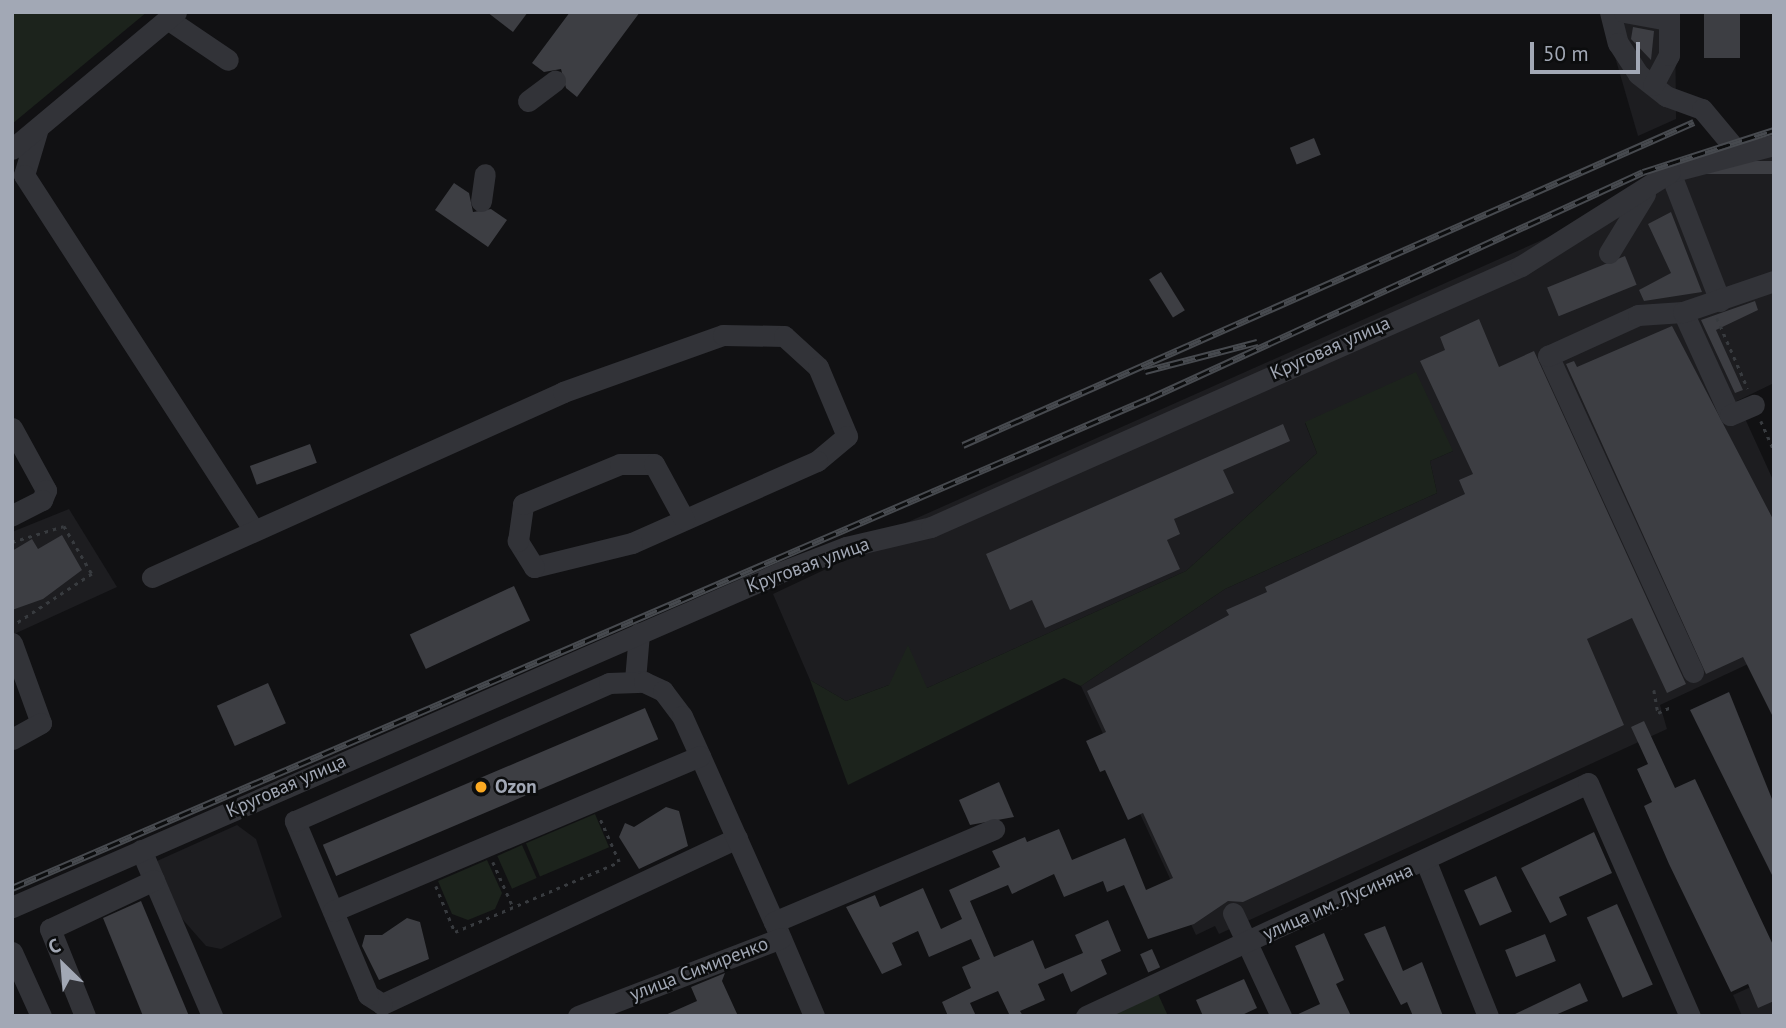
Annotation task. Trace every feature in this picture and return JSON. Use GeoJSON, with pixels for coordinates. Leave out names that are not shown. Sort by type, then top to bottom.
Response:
{"type":"FeatureCollection","features":[{"type":"Feature","properties":{"kind":"street"},"geometry":{"type":"LineString","coordinates":[[1610,12],[1618,43],[1653,85],[1702,109],[1738,152]]}},
{"type":"Feature","properties":{"kind":"street"},"geometry":{"type":"LineString","coordinates":[[1624,12],[1669,16],[1669,55],[1653,85]]}},
{"type":"Feature","properties":{"kind":"street"},"geometry":{"type":"LineString","coordinates":[[12,149],[172,16],[228,60]]}},
{"type":"Feature","properties":{"kind":"street"},"geometry":{"type":"LineString","coordinates":[[528,100],[555,80]]}},
{"type":"Feature","properties":{"kind":"street"},"geometry":{"type":"LineString","coordinates":[[38,128],[24,175],[252,528]]}},
{"type":"Feature","properties":{"kind":"street"},"geometry":{"type":"LineString","coordinates":[[1609,253],[1649,189],[1670,172],[1738,152],[1774,145]]}},
{"type":"Feature","properties":{"kind":"street"},"geometry":{"type":"LineString","coordinates":[[1670,172],[1715,303]]}},
{"type":"Feature","properties":{"kind":"street","name":"Круговая улица"},"geometry":{"type":"LineString","coordinates":[[12,907],[639,632],[846,547],[931,527],[1521,266],[1670,172]]}},
{"type":"Feature","properties":{"kind":"street"},"geometry":{"type":"LineString","coordinates":[[481,201],[485,174]]}},
{"type":"Feature","properties":{"kind":"street"},"geometry":{"type":"LineString","coordinates":[[1693,671],[1548,356],[1638,315],[1684,312],[1774,281]]}},
{"type":"Feature","properties":{"kind":"street"},"geometry":{"type":"LineString","coordinates":[[1684,312],[1730,415],[1754,405]]}},
{"type":"Feature","properties":{"kind":"street"},"geometry":{"type":"LineString","coordinates":[[152,577],[252,528],[563,392],[723,335],[784,336],[818,366],[846,436],[817,461],[632,543],[534,567],[518,541],[523,504],[620,464],[654,464],[684,519]]}},
{"type":"Feature","properties":{"kind":"street"},"geometry":{"type":"LineString","coordinates":[[12,428],[46,490],[35,505],[12,514]]}},
{"type":"Feature","properties":{"kind":"street"},"geometry":{"type":"LineString","coordinates":[[635,680],[639,632]]}},
{"type":"Feature","properties":{"kind":"street"},"geometry":{"type":"LineString","coordinates":[[12,643],[41,723],[12,739]]}},
{"type":"Feature","properties":{"kind":"street"},"geometry":{"type":"LineString","coordinates":[[737,838],[382,1004],[368,995],[297,816],[610,683],[635,680],[671,698],[737,838],[814,1016]]}},
{"type":"Feature","properties":{"kind":"street"},"geometry":{"type":"LineString","coordinates":[[333,911],[700,756]]}},
{"type":"Feature","properties":{"kind":"street","name":"улица им. Лусиняна"},"geometry":{"type":"LineString","coordinates":[[1086,1016],[1426,862],[1588,783],[1690,1016]]}},
{"type":"Feature","properties":{"kind":"street","name":"улица Симиренко"},"geometry":{"type":"LineString","coordinates":[[578,1016],[778,930],[994,829]]}},
{"type":"Feature","properties":{"kind":"street"},"geometry":{"type":"LineString","coordinates":[[141,850],[212,1016]]}},
{"type":"Feature","properties":{"kind":"street"},"geometry":{"type":"LineString","coordinates":[[1426,862],[1488,1016]]}},
{"type":"Feature","properties":{"kind":"street"},"geometry":{"type":"LineString","coordinates":[[85,1016],[50,929],[154,880]]}},
{"type":"Feature","properties":{"kind":"street"},"geometry":{"type":"LineString","coordinates":[[1233,913],[1249,942],[1281,1016]]}},
{"type":"Feature","properties":{"kind":"street"},"geometry":{"type":"LineString","coordinates":[[12,952],[41,1016]]}},
{"type":"Feature","properties":{"kind":"path"},"geometry":{"type":"LineString","coordinates":[[1715,303],[1774,450]]}},
{"type":"Feature","properties":{"kind":"path"},"geometry":{"type":"LineString","coordinates":[[12,542],[64,526],[92,573],[12,626]]}},
{"type":"Feature","properties":{"kind":"path"},"geometry":{"type":"LineString","coordinates":[[1654,690],[1658,713],[1671,707]]}},
{"type":"Feature","properties":{"kind":"path"},"geometry":{"type":"LineString","coordinates":[[429,870],[455,932],[619,862],[592,801]]}},
{"type":"Feature","properties":{"kind":"path"},"geometry":{"type":"LineString","coordinates":[[487,846],[513,907]]}},
{"type":"Feature","properties":{"kind":"shaded area"},"geometry":{"type":"Polygon","coordinates":[[[12,12],[147,12],[12,124],[12,12]]]}},
{"type":"Feature","properties":{"kind":"shaded area"},"geometry":{"type":"Polygon","coordinates":[[[1602,12],[1675,12],[1676,119],[1638,136],[1602,12]]]}},
{"type":"Feature","properties":{"kind":"shaded area"},"geometry":{"type":"Polygon","coordinates":[[[1774,155],[1774,383],[1737,401],[1774,482],[1774,652],[1660,705],[1667,729],[1219,934],[1215,926],[1196,935],[1081,686],[1225,589],[1437,493],[1430,461],[1453,451],[1305,423],[1317,453],[1186,571],[927,688],[889,685],[846,701],[810,680],[773,594],[858,554],[863,542],[1686,176],[1774,155]]]}},
{"type":"Feature","properties":{"kind":"shaded area"},"geometry":{"type":"Polygon","coordinates":[[[1416,372],[1453,451],[1430,461],[1437,493],[1225,589],[1081,686],[1064,678],[848,785],[810,680],[846,701],[889,685],[908,645],[927,688],[1186,571],[1317,453],[1305,422],[1416,372]]]}},
{"type":"Feature","properties":{"kind":"shaded area"},"geometry":{"type":"Polygon","coordinates":[[[69,509],[117,587],[12,635],[12,532],[69,509]]]}},
{"type":"Feature","properties":{"kind":"shaded area"},"geometry":{"type":"Polygon","coordinates":[[[595,814],[609,847],[540,876],[526,843],[595,814]]]}},
{"type":"Feature","properties":{"kind":"shaded area"},"geometry":{"type":"Polygon","coordinates":[[[237,825],[256,839],[282,917],[221,949],[206,946],[177,913],[157,861],[237,825]]]}},
{"type":"Feature","properties":{"kind":"shaded area"},"geometry":{"type":"Polygon","coordinates":[[[522,845],[537,878],[512,889],[497,856],[522,845]]]}},
{"type":"Feature","properties":{"kind":"shaded area"},"geometry":{"type":"Polygon","coordinates":[[[487,860],[502,893],[495,909],[468,920],[452,914],[438,881],[487,860]]]}},
{"type":"Feature","properties":{"kind":"shaded area"},"geometry":{"type":"Polygon","coordinates":[[[1773,977],[1774,1016],[1742,1016],[1733,995],[1773,977]]]}},
{"type":"Feature","properties":{"kind":"shaded area"},"geometry":{"type":"Polygon","coordinates":[[[1158,994],[1168,1016],[1110,1016],[1158,994]]]}},
{"type":"Feature","properties":{"kind":"building"},"geometry":{"type":"Polygon","coordinates":[[[487,12],[528,12],[513,32],[487,12]]]}},
{"type":"Feature","properties":{"kind":"building"},"geometry":{"type":"Polygon","coordinates":[[[570,12],[640,12],[577,97],[566,88],[561,69],[544,72],[532,63],[570,12]]]}},
{"type":"Feature","properties":{"kind":"building"},"geometry":{"type":"Polygon","coordinates":[[[1704,12],[1740,12],[1740,58],[1704,58],[1704,12]]]}},
{"type":"Feature","properties":{"kind":"building"},"geometry":{"type":"Polygon","coordinates":[[[1633,27],[1654,31],[1651,60],[1631,39],[1633,27]]]}},
{"type":"Feature","properties":{"kind":"building"},"geometry":{"type":"Polygon","coordinates":[[[1314,138],[1321,155],[1297,164],[1290,148],[1314,138]]]}},
{"type":"Feature","properties":{"kind":"building"},"geometry":{"type":"Polygon","coordinates":[[[1689,161],[1774,161],[1774,174],[1689,174],[1689,161]]]}},
{"type":"Feature","properties":{"kind":"building"},"geometry":{"type":"Polygon","coordinates":[[[454,183],[469,193],[473,212],[491,209],[507,220],[488,247],[435,210],[454,183]]]}},
{"type":"Feature","properties":{"kind":"building"},"geometry":{"type":"Polygon","coordinates":[[[1671,212],[1702,292],[1644,301],[1639,290],[1671,273],[1648,224],[1671,212]]]}},
{"type":"Feature","properties":{"kind":"building"},"geometry":{"type":"Polygon","coordinates":[[[1625,256],[1637,285],[1559,316],[1547,287],[1625,256]]]}},
{"type":"Feature","properties":{"kind":"building"},"geometry":{"type":"Polygon","coordinates":[[[1161,272],[1185,310],[1173,318],[1149,279],[1161,272]]]}},
{"type":"Feature","properties":{"kind":"building"},"geometry":{"type":"Polygon","coordinates":[[[1755,301],[1758,310],[1716,330],[1743,390],[1735,393],[1701,320],[1755,301]]]}},
{"type":"Feature","properties":{"kind":"building"},"geometry":{"type":"Polygon","coordinates":[[[1479,319],[1499,367],[1534,351],[1686,684],[1667,693],[1632,618],[1587,639],[1624,725],[1243,902],[1228,901],[1194,924],[1148,939],[1124,885],[1107,892],[1103,881],[1064,897],[1054,874],[1012,894],[1008,885],[970,901],[994,957],[1033,940],[1045,969],[1083,953],[1075,935],[1108,920],[1121,951],[1101,960],[1107,974],[1071,992],[1063,973],[1038,984],[1045,1000],[1020,1011],[1023,1016],[1010,1016],[998,991],[970,1003],[976,1016],[948,1016],[942,1002],[971,988],[962,967],[980,959],[971,939],[929,957],[918,931],[892,943],[902,965],[882,974],[846,907],[875,895],[880,907],[923,888],[941,929],[962,919],[949,890],[1000,867],[992,851],[1025,837],[1027,842],[1059,829],[1072,860],[1125,838],[1146,890],[1173,878],[1143,813],[1128,820],[1105,770],[1100,772],[1086,741],[1106,732],[1087,691],[1229,615],[1226,610],[1267,592],[1265,587],[1465,494],[1459,480],[1473,474],[1420,361],[1445,350],[1440,337],[1479,319]]]}},
{"type":"Feature","properties":{"kind":"building"},"geometry":{"type":"Polygon","coordinates":[[[1672,326],[1774,521],[1774,719],[1743,657],[1706,674],[1566,364],[1574,361],[1577,367],[1672,326]]]}},
{"type":"Feature","properties":{"kind":"building"},"geometry":{"type":"Polygon","coordinates":[[[1283,424],[1290,441],[1223,470],[1234,493],[1174,519],[1180,534],[1167,540],[1180,569],[1045,628],[1032,600],[1010,610],[986,554],[1283,424]]]}},
{"type":"Feature","properties":{"kind":"building"},"geometry":{"type":"Polygon","coordinates":[[[310,444],[317,463],[257,485],[250,466],[310,444]]]}},
{"type":"Feature","properties":{"kind":"building"},"geometry":{"type":"Polygon","coordinates":[[[62,535],[82,570],[43,599],[12,610],[12,551],[32,539],[38,549],[62,535]]]}},
{"type":"Feature","properties":{"kind":"building"},"geometry":{"type":"Polygon","coordinates":[[[514,586],[530,620],[426,669],[410,635],[514,586]]]}},
{"type":"Feature","properties":{"kind":"building"},"geometry":{"type":"Polygon","coordinates":[[[268,683],[286,723],[235,746],[217,706],[268,683]]]}},
{"type":"Feature","properties":{"kind":"building"},"geometry":{"type":"Polygon","coordinates":[[[1729,692],[1774,804],[1774,879],[1690,710],[1729,692]]]}},
{"type":"Feature","properties":{"kind":"building"},"geometry":{"type":"Polygon","coordinates":[[[645,708],[658,739],[336,876],[323,845],[645,708]]]}},
{"type":"Feature","properties":{"kind":"building"},"geometry":{"type":"Polygon","coordinates":[[[1644,721],[1675,788],[1695,779],[1774,947],[1774,1001],[1758,1008],[1748,984],[1731,992],[1644,806],[1652,802],[1637,769],[1648,764],[1631,727],[1644,721]]]}},
{"type":"Feature","properties":{"kind":"building"},"geometry":{"type":"Polygon","coordinates":[[[999,782],[1014,817],[970,825],[959,800],[999,782]]]}},
{"type":"Feature","properties":{"kind":"building"},"geometry":{"type":"Polygon","coordinates":[[[666,807],[679,811],[688,846],[639,869],[619,837],[625,823],[634,827],[666,807]]]}},
{"type":"Feature","properties":{"kind":"building"},"geometry":{"type":"Polygon","coordinates":[[[1594,832],[1612,873],[1559,897],[1567,915],[1550,923],[1521,868],[1594,832]]]}},
{"type":"Feature","properties":{"kind":"building"},"geometry":{"type":"Polygon","coordinates":[[[1496,876],[1512,912],[1480,926],[1464,890],[1496,876]]]}},
{"type":"Feature","properties":{"kind":"building"},"geometry":{"type":"Polygon","coordinates":[[[141,901],[189,1016],[143,1016],[103,918],[141,901]]]}},
{"type":"Feature","properties":{"kind":"building"},"geometry":{"type":"Polygon","coordinates":[[[1617,904],[1653,984],[1623,998],[1587,917],[1617,904]]]}},
{"type":"Feature","properties":{"kind":"building"},"geometry":{"type":"Polygon","coordinates":[[[407,918],[420,922],[429,959],[379,980],[362,946],[365,935],[382,935],[407,918]]]}},
{"type":"Feature","properties":{"kind":"building"},"geometry":{"type":"Polygon","coordinates":[[[1385,926],[1403,971],[1422,962],[1443,1016],[1413,1016],[1407,1002],[1401,1005],[1364,934],[1385,926]]]}},
{"type":"Feature","properties":{"kind":"building"},"geometry":{"type":"Polygon","coordinates":[[[1324,933],[1344,980],[1336,984],[1351,1016],[1294,1016],[1320,1004],[1295,946],[1324,933]]]}},
{"type":"Feature","properties":{"kind":"building"},"geometry":{"type":"Polygon","coordinates":[[[1545,934],[1556,961],[1516,977],[1505,950],[1545,934]]]}},
{"type":"Feature","properties":{"kind":"building"},"geometry":{"type":"Polygon","coordinates":[[[1152,949],[1160,967],[1148,973],[1140,954],[1152,949]]]}},
{"type":"Feature","properties":{"kind":"building"},"geometry":{"type":"Polygon","coordinates":[[[725,973],[722,981],[738,1016],[663,1016],[697,1001],[691,987],[725,973]]]}},
{"type":"Feature","properties":{"kind":"building"},"geometry":{"type":"Polygon","coordinates":[[[1244,979],[1257,1008],[1240,1016],[1203,1016],[1196,1000],[1244,979]]]}},
{"type":"Feature","properties":{"kind":"building"},"geometry":{"type":"Polygon","coordinates":[[[1580,983],[1588,1001],[1553,1016],[1511,1016],[1580,983]]]}},
{"type":"Feature","properties":{"kind":"railway"},"geometry":{"type":"LineString","coordinates":[[963,445],[1694,122]]}},
{"type":"Feature","properties":{"kind":"railway"},"geometry":{"type":"LineString","coordinates":[[12,888],[1150,398],[1643,172],[1774,130]]}},
{"type":"Feature","properties":{"kind":"railway"},"geometry":{"type":"LineString","coordinates":[[1145,371],[1257,342]]}},
{"type":"Feature","properties":{"kind":"place","name":"Ozon"},"geometry":{"type":"Point","coordinates":[481,787]}}]}
